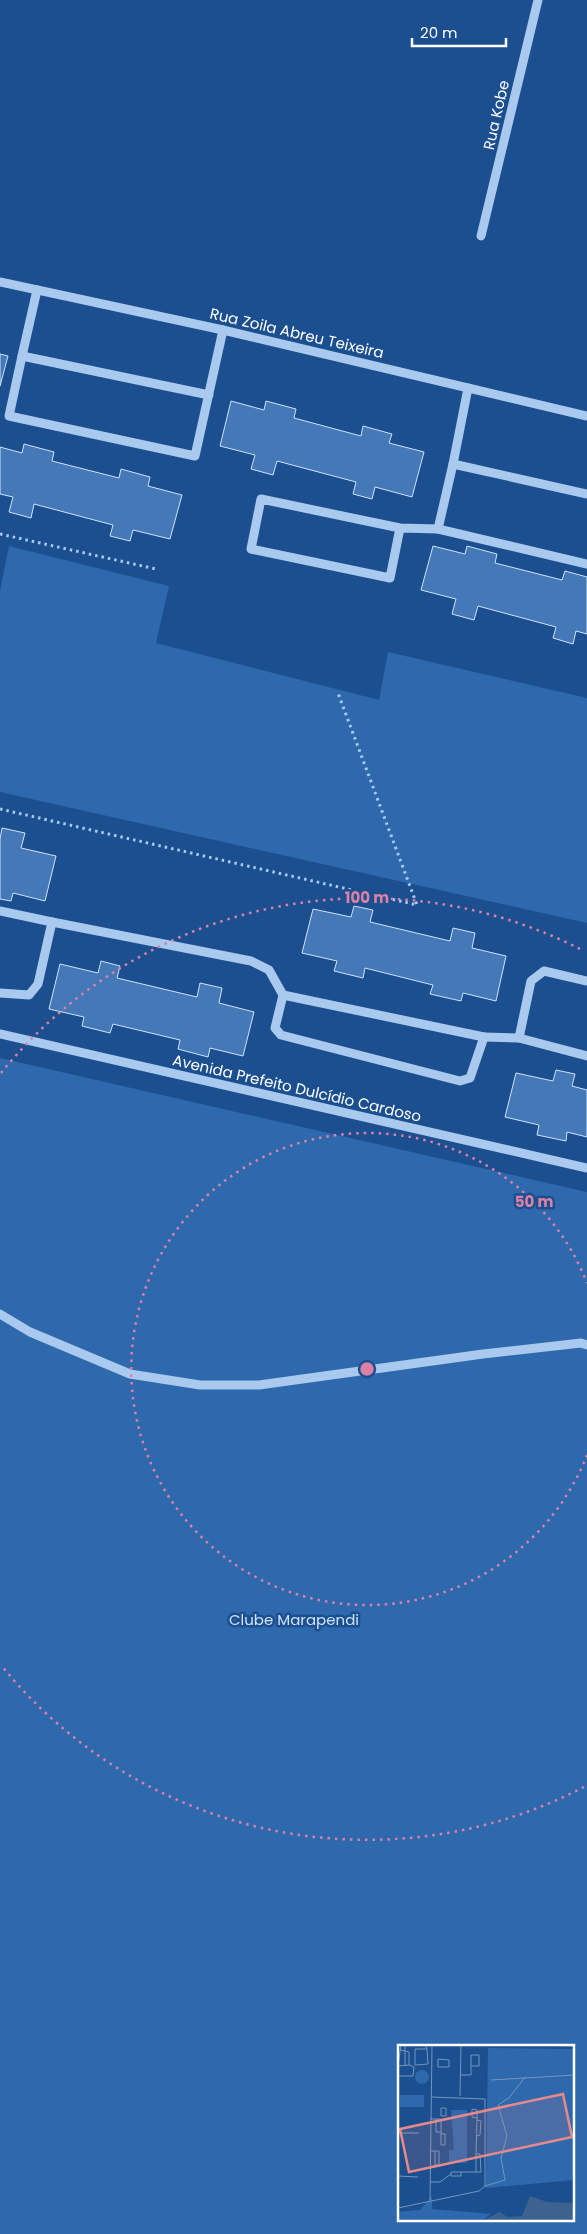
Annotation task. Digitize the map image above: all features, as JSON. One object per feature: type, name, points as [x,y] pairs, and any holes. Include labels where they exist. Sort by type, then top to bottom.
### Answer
[{"type":"street","name":"Rua Kobe","points":[[482,236],[538,0]]},
{"type":"street","name":"Rua Zoila Abreu Teixeira","points":[[0,282],[223,330],[587,416]]},
{"type":"street","points":[[37,290],[9,416],[194,456],[223,330]]},
{"type":"street","points":[[22,356],[209,395]]},
{"type":"street","points":[[438,529],[468,388]]},
{"type":"street","points":[[453,464],[587,494]]},
{"type":"street","points":[[400,528],[390,578],[250,549],[261,499],[400,528],[438,529],[587,564]]},
{"type":"street","points":[[0,911],[251,962],[269,970],[283,995],[275,1028],[281,1035],[460,1081],[470,1078],[484,1037]]},
{"type":"street","points":[[0,993],[29,995],[38,984],[52,922]]},
{"type":"street","points":[[519,1038],[531,980],[544,971],[587,981]]},
{"type":"street","points":[[283,995],[484,1037],[519,1038],[587,1056]]},
{"type":"street","name":"Avenida Prefeito Dulcídio Cardoso","points":[[0,1034],[587,1168]]},
{"type":"street","points":[[0,1314],[30,1332],[130,1374],[200,1385],[259,1384],[483,1354],[581,1343],[587,1345]]},
{"type":"path","points":[[0,535],[156,569]]},
{"type":"path","points":[[0,809],[417,905],[338,694]]},
{"type":"green space","points":[[9,546],[169,586],[156,643],[379,700],[388,652],[587,698],[587,923],[0,792],[0,591]]},
{"type":"green space","name":"Clube Marapendi","points":[[0,1058],[587,1192],[587,2234],[0,2234]]},
{"type":"building","points":[[0,354],[8,356],[0,386]]},
{"type":"building","points":[[231,401],[264,410],[266,401],[296,409],[294,418],[361,436],[363,426],[392,434],[389,443],[424,452],[412,497],[375,487],[372,499],[353,494],[356,482],[277,461],[273,475],[251,469],[255,455],[220,446]]},
{"type":"building","points":[[24,444],[54,452],[52,461],[119,478],[121,469],[150,477],[148,486],[182,495],[170,539],[133,530],[130,541],[110,536],[113,525],[34,504],[31,518],[9,512],[13,497],[0,494],[0,447],[22,453]]},
{"type":"building","points":[[433,546],[465,554],[467,546],[497,554],[495,563],[562,580],[565,571],[587,577],[587,634],[576,631],[573,644],[553,638],[556,627],[478,606],[474,620],[452,614],[456,599],[421,590]]},
{"type":"building","points":[[2,828],[25,833],[21,848],[56,856],[45,901],[13,893],[11,901],[0,899],[0,839]]},
{"type":"building","points":[[354,906],[373,910],[370,922],[450,941],[453,928],[475,933],[472,948],[506,956],[496,1001],[463,993],[461,1001],[430,994],[433,985],[365,968],[363,978],[334,971],[337,961],[302,953],[313,909],[351,917]]},
{"type":"building","points":[[101,961],[120,966],[117,978],[197,997],[200,983],[222,988],[219,1003],[254,1012],[243,1056],[210,1048],[208,1057],[178,1049],[180,1040],[113,1024],[110,1033],[82,1026],[84,1017],[49,1009],[60,964],[98,973]]},
{"type":"building","points":[[556,1070],[575,1074],[572,1086],[587,1090],[587,1137],[567,1132],[566,1141],[537,1135],[539,1125],[505,1117],[516,1073],[553,1081]]}]
